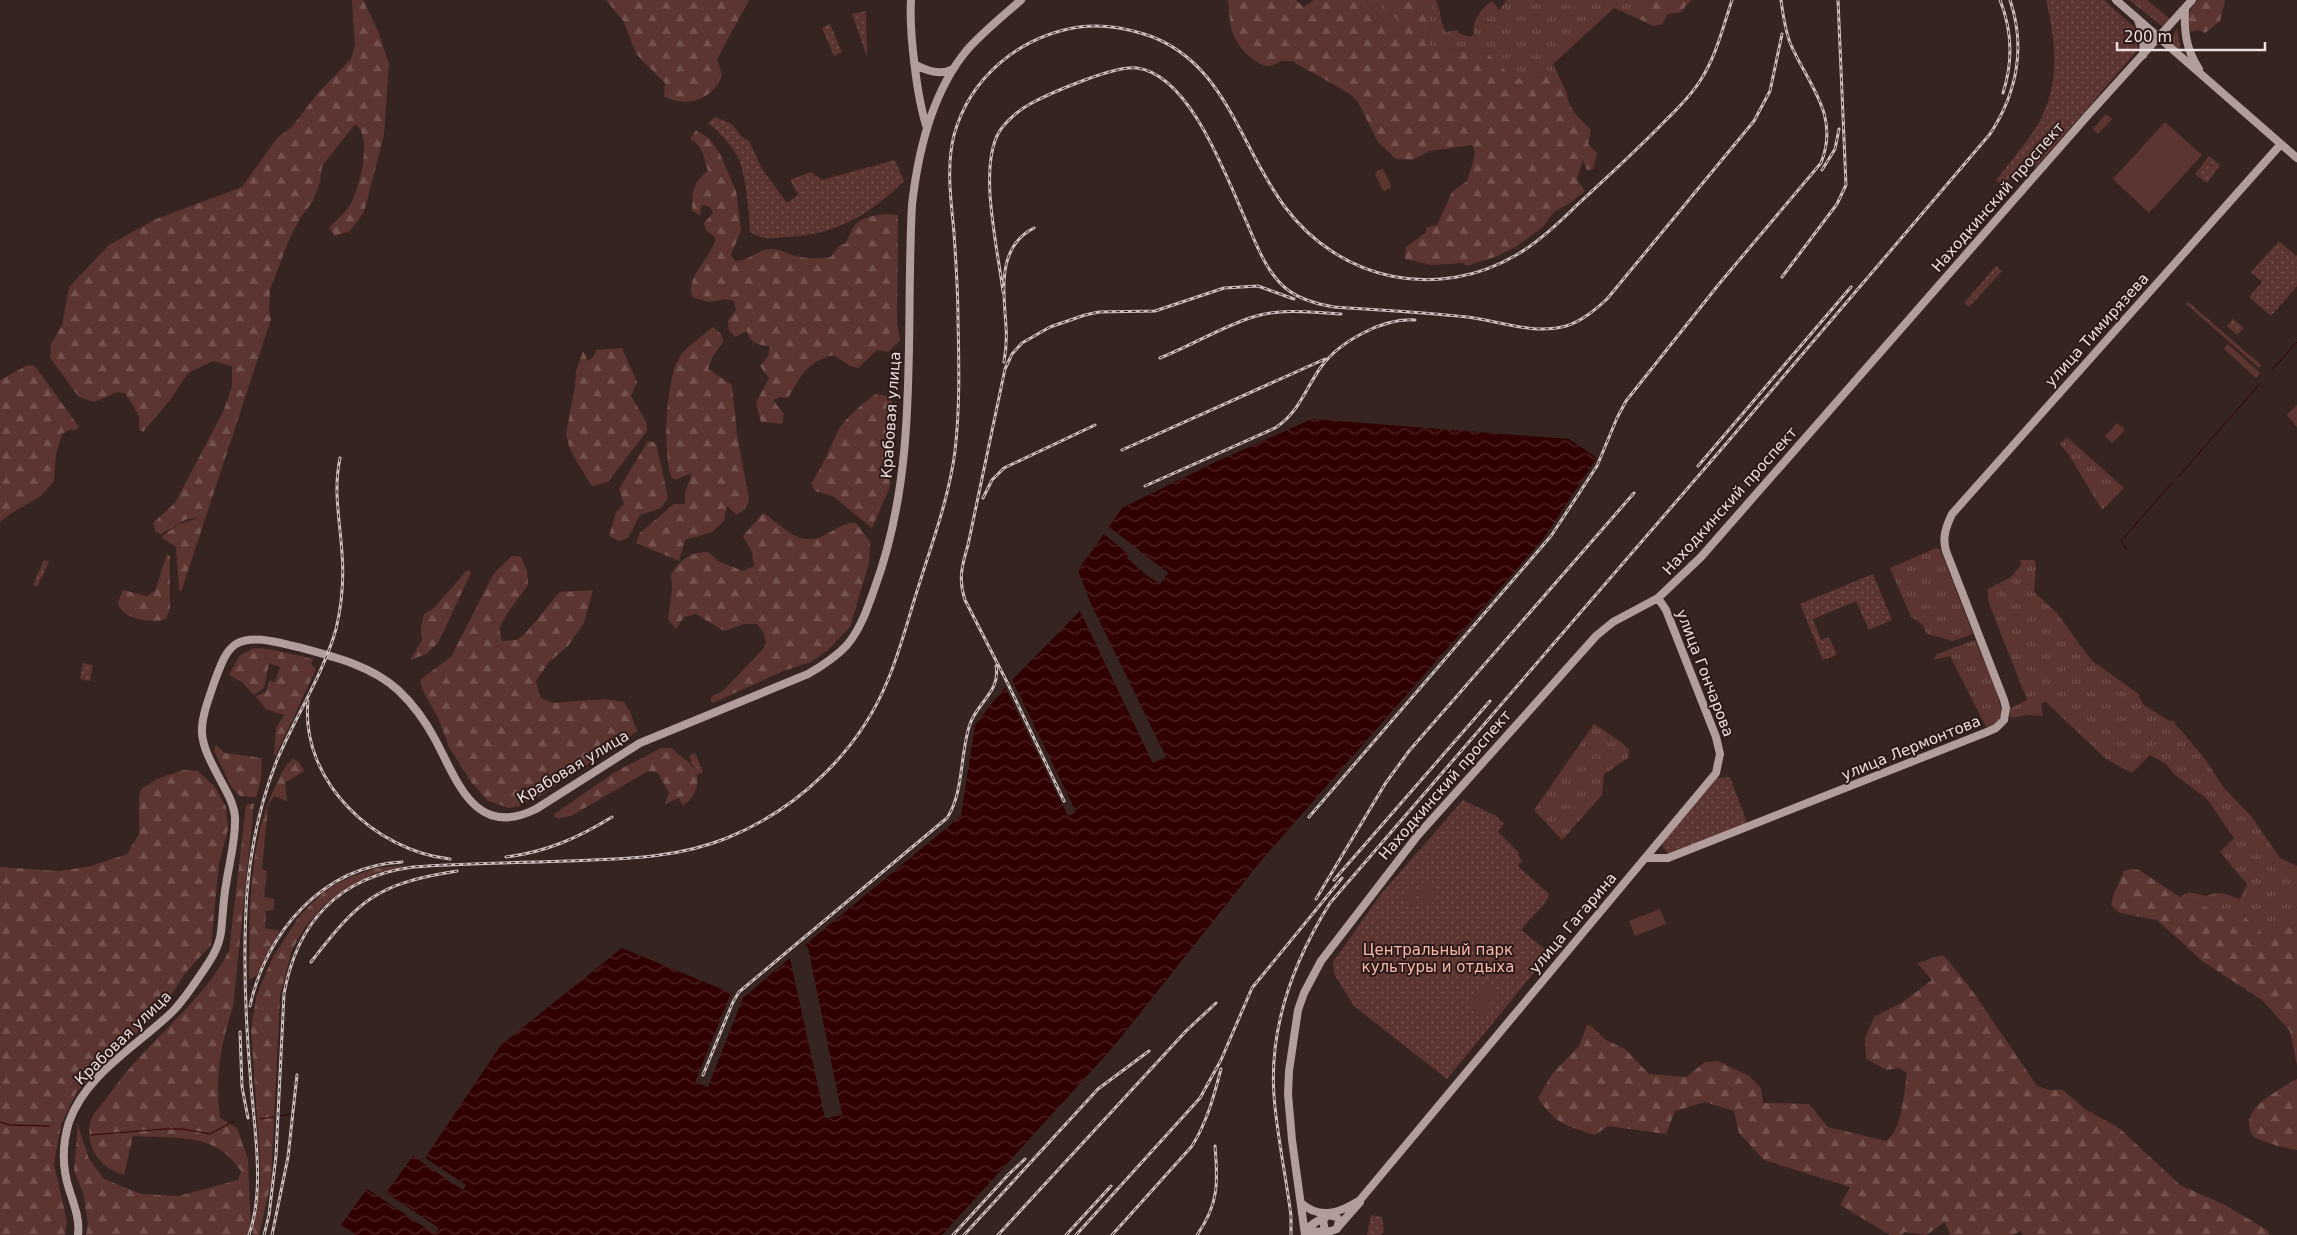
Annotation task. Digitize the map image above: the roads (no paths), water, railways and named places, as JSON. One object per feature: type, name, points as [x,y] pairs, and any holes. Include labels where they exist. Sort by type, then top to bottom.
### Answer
[{"type":"main road","points":[[911,0],[916,65],[923,115],[928,128]]},
{"type":"main road","name":"Крабовая улица","points":[[78,1235],[76,1212],[63,1162],[65,1138],[74,1112],[92,1083],[174,1009],[210,961],[220,940],[224,893],[235,830],[235,813],[229,795],[203,746],[201,730],[207,703],[219,670],[227,654],[236,644],[253,640],[293,646],[341,660],[380,676],[396,688],[416,710],[436,742],[462,792],[470,801],[488,814],[505,818],[526,814],[536,809],[621,754],[651,737],[808,674],[823,666],[846,645],[863,618],[879,576],[890,539],[900,486],[908,405],[912,204],[916,176],[928,128],[940,93],[953,69],[980,37],[1021,0]]},
{"type":"main road","points":[[2116,0],[2297,158]]},
{"type":"main road","name":"Находкинский проспект","points":[[1305,1233],[1292,1140],[1288,1094],[1289,1071],[1298,1010],[1304,992],[1321,961],[1418,835],[1596,636],[1613,622],[1658,598],[1682,577],[2192,0]]},
{"type":"main road","points":[[2185,8],[2185,30],[2189,51],[2204,77]]},
{"type":"main road","points":[[2137,19],[2144,38],[2142,56]]},
{"type":"main road","points":[[916,65],[925,70],[941,73],[953,69]]},
{"type":"main road","name":"улица Тимирязева","points":[[1944,540],[1947,525],[1952,514],[2281,144]]},
{"type":"main road","name":"улица Лермонтова","points":[[1646,858],[1668,858],[1914,763],[1987,732],[2001,724],[2006,715],[2004,700],[1946,551],[1944,540]]},
{"type":"main road","name":"улица Гончарова","points":[[1658,598],[1666,610],[1716,737],[1720,759]]},
{"type":"main road","name":"улица Гагарина","points":[[1337,1229],[1355,1210],[1366,1194],[1710,780],[1716,772],[1720,759]]},
{"type":"main road","name":"улица Гагарина","points":[[1305,1233],[1311,1224],[1354,1204],[1366,1194]]},
{"type":"main road","points":[[1301,1203],[1312,1212],[1328,1215],[1339,1221],[1337,1229],[1328,1232],[1305,1233]]},
{"type":"main road","points":[[1328,1215],[1322,1221],[1322,1226],[1328,1232]]},
{"type":"water","points":[[1312,419],[1569,439],[1597,458],[1543,539],[1259,863],[1114,1046],[942,1235],[355,1235],[341,1225],[367,1189],[435,1234],[439,1228],[386,1193],[413,1156],[463,1190],[466,1185],[425,1158],[501,1045],[622,948],[731,993],[696,1082],[707,1087],[743,998],[790,958],[825,1118],[842,1115],[808,948],[805,945],[961,816],[975,725],[1005,687],[1068,816],[1076,812],[1012,680],[1080,611],[1153,763],[1166,757],[1091,604],[1078,570],[1104,534],[1129,555],[1127,558],[1160,584],[1168,573],[1109,527],[1122,508],[1209,465]]},
{"type":"waterway","points":[[2272,370],[2297,342]]},
{"type":"waterway","points":[[2178,477],[2259,385]]},
{"type":"waterway","points":[[2127,550],[2121,541],[2172,483]]},
{"type":"waterway","points":[[280,1116],[290,1114]]},
{"type":"waterway","points":[[260,1119],[274,1117]]},
{"type":"waterway","points":[[91,1135],[164,1129],[182,1129],[210,1134],[234,1121]]},
{"type":"waterway","points":[[0,1122],[10,1125],[49,1126]]},
{"type":"railway","points":[[264,1235],[269,1215],[276,1156],[284,994],[290,968],[299,945],[311,925],[326,907],[343,893],[363,881],[387,872],[413,867],[648,857],[707,845],[753,826],[778,811],[823,775],[860,732],[875,708],[896,659],[949,486],[955,451],[959,386],[957,287],[950,159],[954,135],[962,114],[972,95],[1000,63],[1018,50],[1037,40],[1057,32],[1087,26],[1103,26],[1128,30],[1144,34],[1171,46],[1194,63],[1212,84],[1228,107],[1269,183],[1285,207],[1308,232],[1333,252],[1362,267],[1392,276],[1424,280],[1456,277],[1487,269],[1518,254],[1556,225],[1632,154],[1688,98],[1706,72],[1719,42],[1732,0]]},
{"type":"railway","points":[[1309,817],[1551,536],[1597,466],[1626,401],[1719,284],[1821,163],[1826,146],[1827,130],[1825,115],[1820,101],[1789,40],[1784,23],[1781,0]]},
{"type":"railway","points":[[1782,277],[1837,204],[1846,185],[1838,0]]},
{"type":"railway","points":[[2000,0],[2007,23],[2010,46],[2010,58],[2003,93]]},
{"type":"railway","points":[[1291,1235],[1291,1216],[1274,1096],[1273,1070],[1275,1045],[1286,995],[1305,948],[1317,925],[1330,903],[1990,134],[2007,102],[2016,69],[2017,35],[2010,0]]},
{"type":"railway","points":[[1003,292],[991,210],[990,188],[990,167],[993,148],[999,132],[1022,109],[1052,93],[1099,75],[1127,68],[1137,68],[1156,75],[1174,89],[1190,109],[1218,156],[1263,259],[1274,276],[1288,290],[1310,301],[1334,307],[1467,317],[1541,329],[1566,326],[1583,318],[1607,299],[1754,121],[1770,91],[1782,34]]},
{"type":"railway","points":[[1822,170],[1835,149],[1839,129]]},
{"type":"railway","points":[[1004,362],[1006,349],[1004,285],[1008,258],[1013,247],[1022,236],[1034,228]]},
{"type":"railway","points":[[1064,801],[965,600],[961,579],[1005,369],[1012,354],[1022,343],[1050,327],[1085,315],[1099,312],[1155,311],[1224,288],[1258,286],[1294,299]]},
{"type":"railway","points":[[1698,466],[1851,287]]},
{"type":"railway","points":[[1160,358],[1229,326],[1264,314],[1297,311],[1341,314]]},
{"type":"railway","points":[[1145,486],[1275,428],[1296,408],[1315,375],[1339,348],[1376,327],[1403,320],[1415,320]]},
{"type":"railway","points":[[1122,450],[1325,359]]},
{"type":"railway","points":[[983,498],[992,480],[1004,468],[1095,425]]},
{"type":"railway","points":[[249,1235],[254,1216],[258,1176],[248,1050],[245,982],[247,892],[257,825],[271,776],[284,744],[324,662],[338,620],[343,572],[337,494],[340,458]]},
{"type":"railway","points":[[1316,899],[1385,784],[1409,751],[1634,493]]},
{"type":"railway","points":[[703,1075],[733,1002],[739,992],[947,818],[959,785],[970,724],[992,690],[997,675],[996,666]]},
{"type":"railway","points":[[308,701],[309,730],[316,758],[330,784],[348,807],[370,827],[395,842],[422,853],[450,859]]},
{"type":"railway","points":[[1334,880],[1490,701]]},
{"type":"railway","points":[[506,857],[548,848],[587,831],[612,817]]},
{"type":"railway","points":[[250,1006],[258,979],[269,953],[284,929],[302,908],[323,890],[347,876],[373,866],[402,862]]},
{"type":"railway","points":[[311,962],[343,923],[372,898],[388,889],[407,882],[457,871]]},
{"type":"railway","points":[[1076,1235],[1200,1098],[1221,1060],[1252,988],[1342,878]]},
{"type":"railway","points":[[998,1235],[1186,1031],[1216,1003]]},
{"type":"railway","points":[[240,1032],[242,1087],[248,1118]]},
{"type":"railway","points":[[964,1235],[1098,1089],[1149,1051]]},
{"type":"railway","points":[[1112,1235],[1192,1146],[1206,1118],[1221,1069]]},
{"type":"railway","points":[[272,1235],[288,1157],[297,1075]]},
{"type":"railway","points":[[1197,1235],[1210,1213],[1213,1203],[1217,1171],[1215,1146]]},
{"type":"railway","points":[[953,1235],[1025,1159]]},
{"type":"railway","points":[[1066,1235],[1111,1186]]},
{"type":"park label","name":"Центральный парк культуры и отдыха","points":[[1438,958]]}]
